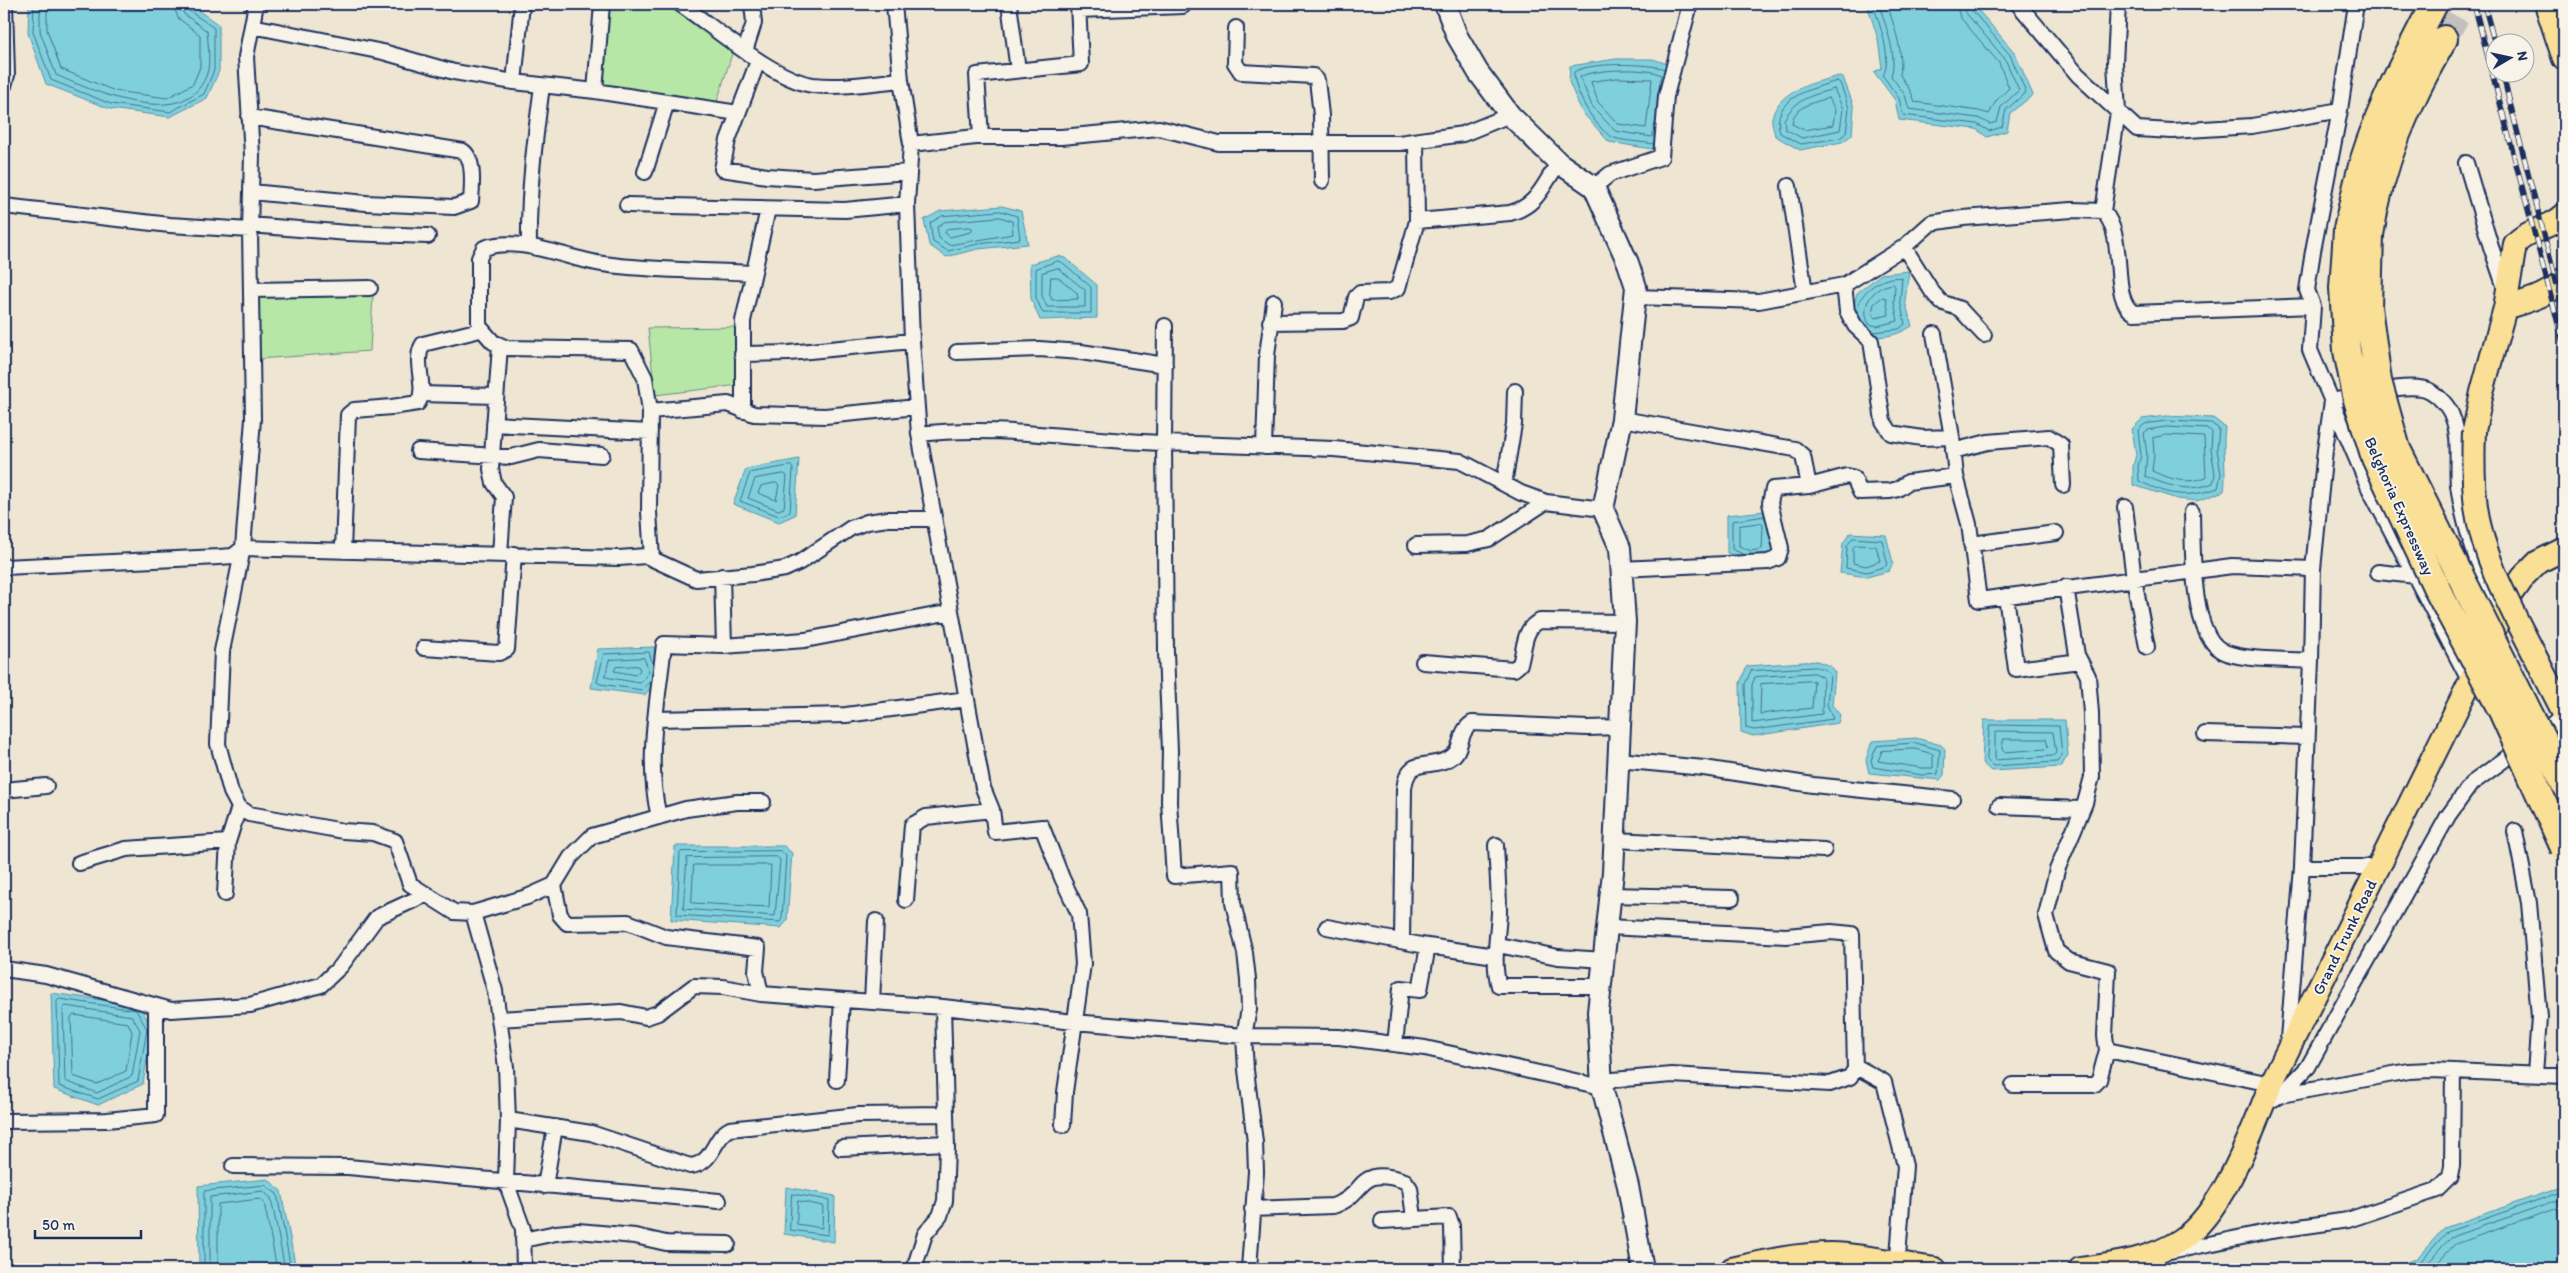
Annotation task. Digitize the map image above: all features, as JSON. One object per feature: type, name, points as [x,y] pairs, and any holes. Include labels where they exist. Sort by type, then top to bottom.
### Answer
[{"type":"highway","name":"Belghoria Expressway","points":[[2434,4],[2396,77],[2364,158],[2359,233],[2378,381],[2397,449],[2564,783]]},
{"type":"highway","name":"Belghoria Expressway","points":[[2444,39],[2425,72],[2394,140],[2376,195],[2359,233],[2343,288],[2347,351],[2357,400],[2376,458],[2439,593],[2502,711],[2564,848]]},
{"type":"main road","points":[[2546,4],[2561,23]]},
{"type":"main road","points":[[2558,4],[2564,59]]},
{"type":"main road","points":[[2564,215],[2556,223],[2521,237],[2515,244],[2506,300],[2474,431],[2473,478],[2482,534],[2495,572],[2564,714]]},
{"type":"main road","points":[[2506,300],[2535,299],[2558,286],[2564,279]]},
{"type":"main road","name":"Grand Trunk Road","points":[[2080,1269],[2137,1260],[2182,1240],[2198,1226],[2225,1185],[2272,1095],[2287,1053],[2470,682],[2500,616],[2523,577],[2538,562],[2564,549]]},
{"type":"main road","points":[[1732,1269],[1805,1255],[1834,1254],[1897,1265],[1935,1269]]},
{"type":"street","points":[[4,86],[7,75],[5,4]]},
{"type":"street","points":[[256,4],[246,57],[251,192],[253,419],[243,548],[222,652],[218,744],[231,792],[239,807],[249,814],[343,831],[373,833],[395,841],[410,884],[454,912],[473,913],[527,897],[554,885],[571,857],[592,836],[686,809],[737,802],[763,802]]},
{"type":"street","points":[[514,82],[522,4]]},
{"type":"street","points":[[595,91],[602,4]]},
{"type":"street","points":[[680,4],[758,61],[812,85],[844,86],[901,80]]},
{"type":"street","points":[[745,51],[754,23],[752,4]]},
{"type":"street","points":[[894,4],[901,80],[911,144],[906,204],[912,341],[920,434],[984,788],[992,810],[995,832],[1042,827],[1062,878],[1079,914],[1083,964],[1074,1022],[1063,1125]]},
{"type":"street","points":[[1009,4],[1018,70]]},
{"type":"street","points":[[1445,4],[1457,36],[1478,72],[1510,115],[1559,163],[1594,187],[1628,263],[1636,287],[1622,419],[1604,509],[1620,548],[1626,622],[1611,894],[1598,1012],[1602,1084],[1628,1186],[1644,1269]]},
{"type":"street","points":[[1594,187],[1610,174],[1661,156],[1666,96],[1690,4]]},
{"type":"street","points":[[2018,4],[2078,75],[2137,129],[2172,131],[2252,126],[2340,110]]},
{"type":"street","points":[[2103,211],[2118,112],[2115,63],[2118,4]]},
{"type":"street","points":[[2356,4],[2340,110],[2312,250],[2307,290],[2313,306],[2310,350],[2369,488],[2470,682]]},
{"type":"street","points":[[981,137],[977,75],[1081,64],[1078,7],[1183,6]]},
{"type":"street","points":[[252,26],[383,52],[454,72],[738,113]]},
{"type":"street","points":[[1236,28],[1235,63],[1241,72],[1313,76],[1317,80],[1321,115],[1322,182]]},
{"type":"street","points":[[758,61],[728,140],[722,169],[767,176],[813,178],[909,172]]},
{"type":"street","points":[[529,246],[528,208],[542,86]]},
{"type":"street","points":[[646,172],[667,102]]},
{"type":"street","points":[[911,144],[981,137],[1061,136],[1159,128],[1219,143],[1399,143],[1463,134],[1510,115]]},
{"type":"street","points":[[249,117],[463,151],[468,156],[470,165],[472,194],[471,201],[454,207],[366,203],[251,192]]},
{"type":"street","points":[[1270,322],[1343,321],[1351,318],[1356,296],[1360,293],[1395,291],[1403,276],[1417,221],[1416,141]]},
{"type":"street","points":[[1417,221],[1510,212],[1523,209],[1530,205],[1559,163]]},
{"type":"street","points":[[2466,163],[2506,300]]},
{"type":"street","points":[[1789,186],[1804,292]]},
{"type":"street","points":[[627,205],[662,204],[768,209],[845,210],[906,204]]},
{"type":"street","points":[[4,206],[170,226],[428,236]]},
{"type":"street","points":[[743,411],[743,321],[752,273],[768,209]]},
{"type":"street","points":[[1636,297],[1759,301],[1844,285],[1904,247],[1931,224],[1963,218],[2072,210],[2103,211],[2109,217],[2116,233],[2121,295],[2127,309],[2134,313],[2313,306]]},
{"type":"street","points":[[343,551],[347,421],[350,412],[418,403],[421,394],[419,355],[423,344],[476,331],[479,326],[481,252],[484,248],[492,245],[529,246],[564,257],[604,264],[752,273]]},
{"type":"street","points":[[1904,247],[1933,293],[1941,302],[1960,309],[1984,335]]},
{"type":"street","points":[[1844,285],[1847,312],[1855,326],[1871,341],[1883,421],[1891,432],[1952,444],[2049,437],[2061,445],[2063,485]]},
{"type":"street","points":[[251,290],[370,288]]},
{"type":"street","points":[[1264,446],[1270,322],[1274,302]]},
{"type":"street","points":[[479,326],[500,346],[526,350],[630,350],[645,378],[650,411],[649,512],[652,559]]},
{"type":"street","points":[[1164,326],[1166,652],[1170,751],[1169,802],[1174,876],[1232,871],[1233,902],[1245,953],[1248,979],[1250,1009],[1244,1036],[1246,1070],[1256,1142],[1248,1269]]},
{"type":"street","points":[[1934,334],[1956,476],[1970,524],[1979,600],[2232,566],[2313,569]]},
{"type":"street","points":[[742,354],[789,353],[912,341]]},
{"type":"street","points":[[424,648],[499,653],[507,649],[510,630],[504,497],[494,483],[491,469],[500,346]]},
{"type":"street","points":[[957,352],[1048,349],[1165,365]]},
{"type":"street","points":[[2332,401],[2414,386],[2429,390],[2442,400],[2452,416],[2457,438],[2458,484],[2464,519],[2482,577],[2500,616]]},
{"type":"street","points":[[1504,484],[1514,424],[1515,391]]},
{"type":"street","points":[[421,394],[496,396]]},
{"type":"street","points":[[2287,1053],[2302,867],[2313,569],[2324,450],[2332,401]]},
{"type":"street","points":[[650,411],[728,404],[743,411],[770,416],[824,416],[917,407]]},
{"type":"street","points":[[1622,419],[1795,449],[1803,456],[1809,486]]},
{"type":"street","points":[[494,424],[650,432]]},
{"type":"street","points":[[920,434],[956,430],[1030,432],[1116,442],[1264,446],[1384,453],[1460,461],[1504,484],[1546,502],[1604,509]]},
{"type":"street","points":[[418,451],[511,456],[539,450],[602,455]]},
{"type":"street","points":[[1621,569],[1768,562],[1778,558],[1781,548],[1770,503],[1773,489],[1809,486],[1847,476],[1854,478],[1860,492],[1890,490],[1898,489],[1908,482],[1956,476]]},
{"type":"street","points":[[1416,545],[1478,542],[1489,539],[1546,502]]},
{"type":"street","points":[[2125,507],[2134,579],[2147,647]]},
{"type":"street","points":[[2192,512],[2194,570],[2203,627],[2211,642],[2221,651],[2242,656],[2311,661]]},
{"type":"street","points":[[4,567],[233,556],[243,548],[619,558],[646,556],[696,579],[785,569],[800,562],[851,528],[867,522],[888,519],[934,519]]},
{"type":"street","points":[[1971,544],[2056,533]]},
{"type":"street","points":[[2378,572],[2416,576]]},
{"type":"street","points":[[722,576],[724,646]]},
{"type":"street","points":[[2012,1085],[2094,1085],[2098,1080],[2107,1050],[2105,1036],[2108,971],[2069,962],[2056,951],[2046,915],[2057,870],[2082,809],[2092,778],[2092,713],[2088,676],[2077,656],[2066,587]]},
{"type":"street","points":[[2006,596],[2016,669],[2080,661]]},
{"type":"street","points":[[659,817],[653,792],[651,755],[664,644],[724,646],[805,640],[951,612]]},
{"type":"street","points":[[1423,662],[1514,669],[1520,664],[1527,634],[1534,623],[1540,621],[1626,622]]},
{"type":"street","points":[[656,719],[846,715],[967,698]]},
{"type":"street","points":[[2272,1095],[2308,1067],[2448,816],[2471,784],[2564,714]]},
{"type":"street","points":[[1402,941],[1404,790],[1405,777],[1411,769],[1418,765],[1448,760],[1455,755],[1462,732],[1472,723],[1587,728],[1621,726]]},
{"type":"street","points":[[2205,734],[2307,737]]},
{"type":"street","points":[[1618,760],[1704,768],[1813,785],[1952,798]]},
{"type":"street","points":[[4,790],[46,786]]},
{"type":"street","points":[[1999,806],[2082,809]]},
{"type":"street","points":[[224,894],[228,842],[239,807]]},
{"type":"street","points":[[906,900],[912,826],[926,817],[992,810]]},
{"type":"street","points":[[2515,831],[2529,904],[2539,1017],[2535,1074]]},
{"type":"street","points":[[1614,840],[1824,850]]},
{"type":"street","points":[[79,863],[126,849],[228,842]]},
{"type":"street","points":[[1496,845],[1496,951],[1499,986],[1503,988],[1602,986]]},
{"type":"street","points":[[2302,867],[2379,867]]},
{"type":"street","points":[[554,885],[560,915],[567,923],[628,922],[666,937],[758,948],[756,970],[762,994]]},
{"type":"street","points":[[4,969],[46,975],[171,1010],[250,1005],[321,985],[341,966],[377,917],[428,894]]},
{"type":"street","points":[[1611,894],[1732,898]]},
{"type":"street","points":[[473,913],[495,991],[506,1067],[508,1120],[506,1182],[523,1229],[524,1269]]},
{"type":"street","points":[[872,1002],[876,921]]},
{"type":"street","points":[[1327,926],[1428,946],[1605,960]]},
{"type":"street","points":[[499,1019],[621,1012],[646,1017],[658,1013],[694,986],[710,986],[762,994],[943,1007],[1074,1022],[1244,1036],[1339,1037],[1472,1057],[1602,1084],[1672,1075],[1830,1084],[1854,1074],[1852,934],[1831,932],[1786,936],[1608,927]]},
{"type":"street","points":[[1395,1044],[1401,988],[1420,990],[1428,946]]},
{"type":"street","points":[[837,1080],[842,1000]]},
{"type":"street","points":[[4,1121],[107,1120],[156,1115],[156,1007]]},
{"type":"street","points":[[914,1269],[925,1234],[944,1209],[947,1143],[943,1007]]},
{"type":"street","points":[[2107,1050],[2272,1095],[2409,1071],[2564,1076]]},
{"type":"street","points":[[1855,1066],[1884,1082],[1902,1151],[1905,1186],[1897,1265]]},
{"type":"street","points":[[2137,1260],[2271,1231],[2348,1220],[2437,1190],[2450,1177],[2452,1166],[2453,1072]]},
{"type":"street","points":[[508,1120],[591,1133],[690,1166],[700,1165],[709,1157],[723,1132],[730,1129],[858,1115],[946,1114]]},
{"type":"street","points":[[545,1186],[555,1127]]},
{"type":"street","points":[[841,1148],[947,1143]]},
{"type":"street","points":[[233,1166],[348,1167],[719,1201]]},
{"type":"street","points":[[1252,1209],[1333,1206],[1339,1204],[1368,1179],[1378,1175],[1405,1181],[1410,1188],[1414,1217]]},
{"type":"street","points":[[1382,1221],[1414,1217],[1449,1217],[1452,1226],[1453,1269]]},
{"type":"street","points":[[523,1240],[556,1232],[578,1231],[636,1236],[666,1243],[728,1244]]},
{"type":"green space","points":[[608,4],[669,4],[733,51],[713,114],[599,92]]},
{"type":"green space","points":[[373,294],[370,351],[257,359],[258,297]]},
{"type":"green space","points":[[745,327],[739,385],[655,395],[648,328]]},
{"type":"water","points":[[29,4],[189,4],[219,25],[219,71],[207,98],[170,117],[110,109],[46,84],[28,33]]},
{"type":"water","points":[[1867,4],[1973,4],[2015,53],[2033,95],[2010,113],[2007,131],[1987,137],[1976,129],[1899,120],[1895,100],[1874,72],[1882,68],[1878,39]]},
{"type":"water","points":[[1616,59],[1653,59],[1673,66],[1664,151],[1609,142],[1582,112],[1569,82],[1570,66]]},
{"type":"water","points":[[1839,76],[1843,77],[1854,107],[1852,135],[1842,142],[1800,150],[1775,136],[1772,117],[1776,107],[1783,99],[1809,84]]},
{"type":"water","points":[[1002,206],[1021,211],[1028,244],[978,249],[946,257],[929,245],[924,220],[940,211]]},
{"type":"water","points":[[1058,256],[1065,258],[1097,285],[1097,318],[1040,320],[1031,299],[1030,264]]},
{"type":"water","points":[[1909,271],[1905,301],[1912,326],[1899,333],[1887,336],[1860,334],[1852,312],[1857,293],[1881,274]]},
{"type":"water","points":[[2166,416],[2213,418],[2225,427],[2224,491],[2197,501],[2177,499],[2133,485],[2133,466],[2136,455],[2132,429],[2142,419]]},
{"type":"water","points":[[799,459],[795,515],[779,522],[733,504],[746,469]]},
{"type":"water","points":[[1774,510],[1774,559],[1750,562],[1727,553],[1727,515]]},
{"type":"water","points":[[1850,533],[1886,535],[1893,563],[1889,571],[1867,577],[1840,573],[1843,543]]},
{"type":"water","points":[[654,647],[661,674],[645,695],[591,688],[598,649]]},
{"type":"water","points":[[1817,661],[1830,666],[1835,673],[1832,705],[1840,715],[1838,723],[1753,736],[1741,732],[1740,683],[1747,666]]},
{"type":"water","points":[[1984,720],[2065,720],[2068,755],[2061,767],[1991,771],[1982,763]]},
{"type":"water","points":[[1916,738],[1941,745],[1945,749],[1944,775],[1940,780],[1869,773],[1866,760],[1872,741]]},
{"type":"water","points":[[675,846],[784,846],[792,853],[787,921],[781,928],[671,920]]},
{"type":"water","points":[[51,993],[139,1005],[152,1028],[143,1084],[98,1105],[54,1089]]},
{"type":"water","points":[[268,1179],[281,1191],[296,1269],[199,1269],[198,1186]]},
{"type":"water","points":[[2564,1186],[2564,1269],[2390,1269],[2417,1258],[2444,1228]]},
{"type":"water","points":[[786,1187],[835,1196],[834,1242],[784,1234]]},
{"type":"tunnel","points":[[2444,39],[2463,4]]},
{"type":"railway","points":[[2474,4],[2564,346]]},
{"type":"railway","points":[[2484,4],[2492,32]]},
{"type":"railway","points":[[2505,82],[2564,312]]}]
